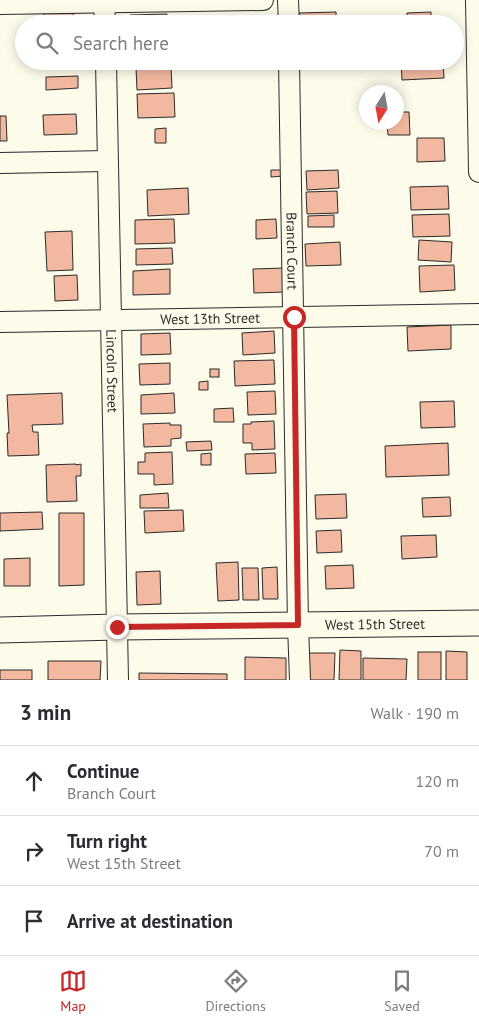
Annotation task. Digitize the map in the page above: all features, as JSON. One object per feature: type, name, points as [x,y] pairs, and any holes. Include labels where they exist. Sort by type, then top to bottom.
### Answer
[{"type":"main road","name":"West 15th Street","points":[[0,630],[479,623]]},
{"type":"street","points":[[0,4],[263,0]]},
{"type":"street","points":[[288,0],[289,15]]},
{"type":"street","points":[[476,0],[479,172]]},
{"type":"street","points":[[104,1],[105,15]]},
{"type":"street","name":"Lincoln Street","points":[[106,70],[118,680]]},
{"type":"street","name":"Branch Court","points":[[289,70],[300,680]]},
{"type":"street","points":[[0,163],[107,161]]},
{"type":"street","name":"West 13th Street","points":[[0,322],[479,314]]},
{"type":"building","points":[[44,12],[73,12],[73,15],[44,15]]},
{"type":"building","points":[[336,12],[336,15],[299,15],[299,13]]},
{"type":"building","points":[[431,12],[431,15],[407,15],[407,13]]},
{"type":"building","points":[[167,14],[167,15],[130,15]]},
{"type":"building","points":[[136,70],[171,70],[172,88],[137,90]]},
{"type":"building","points":[[401,70],[444,70],[444,78],[402,80]]},
{"type":"building","points":[[78,76],[78,88],[46,90],[46,77]]},
{"type":"building","points":[[174,93],[175,117],[138,118],[137,94]]},
{"type":"building","points":[[404,112],[409,112],[410,135],[388,135],[388,130],[404,130]]},
{"type":"building","points":[[76,114],[77,134],[44,135],[43,115]]},
{"type":"building","points":[[0,116],[6,116],[7,141],[0,141]]},
{"type":"building","points":[[166,128],[166,143],[155,143],[155,129]]},
{"type":"building","points":[[417,138],[444,138],[445,161],[417,162]]},
{"type":"building","points":[[271,170],[282,170],[283,176],[271,177]]},
{"type":"building","points":[[338,170],[339,188],[307,190],[306,171]]},
{"type":"building","points":[[448,186],[449,209],[411,210],[410,187]]},
{"type":"building","points":[[188,188],[189,214],[148,216],[147,190]]},
{"type":"building","points":[[337,191],[338,213],[307,214],[306,192]]},
{"type":"building","points":[[449,214],[450,236],[413,237],[412,215]]},
{"type":"building","points":[[334,215],[334,227],[308,227],[308,216]]},
{"type":"building","points":[[174,219],[175,243],[135,244],[135,220]]},
{"type":"building","points":[[276,219],[277,238],[256,239],[256,220]]},
{"type":"building","points":[[72,231],[73,270],[47,271],[45,232]]},
{"type":"building","points":[[419,240],[452,242],[451,262],[418,260]]},
{"type":"building","points":[[340,242],[341,265],[306,266],[305,244]]},
{"type":"building","points":[[172,248],[173,264],[136,265],[136,249]]},
{"type":"building","points":[[454,265],[455,290],[420,292],[419,266]]},
{"type":"building","points":[[284,268],[285,292],[254,293],[253,269]]},
{"type":"building","points":[[170,269],[170,294],[133,295],[133,271]]},
{"type":"building","points":[[77,275],[78,300],[55,301],[54,276]]},
{"type":"building","points":[[451,325],[451,349],[408,351],[407,327]]},
{"type":"building","points":[[274,331],[275,353],[243,355],[242,333]]},
{"type":"building","points":[[170,333],[171,354],[141,355],[141,334]]},
{"type":"building","points":[[274,360],[275,384],[235,386],[234,361]]},
{"type":"building","points":[[170,363],[170,384],[140,385],[139,364]]},
{"type":"building","points":[[210,369],[219,369],[219,377],[210,377]]},
{"type":"building","points":[[208,381],[208,390],[199,390],[199,382]]},
{"type":"building","points":[[275,391],[276,414],[248,415],[247,392]]},
{"type":"building","points":[[62,393],[63,424],[32,425],[33,432],[38,432],[39,455],[8,456],[7,395]]},
{"type":"building","points":[[174,393],[175,413],[141,414],[141,395]]},
{"type":"building","points":[[454,401],[455,427],[421,428],[420,402]]},
{"type":"building","points":[[233,408],[234,422],[214,422],[214,409]]},
{"type":"building","points":[[274,421],[275,449],[252,450],[252,443],[243,443],[243,424]]},
{"type":"building","points":[[170,423],[170,425],[181,425],[181,438],[171,439],[171,446],[144,447],[143,424]]},
{"type":"building","points":[[211,441],[212,450],[187,451],[186,442]]},
{"type":"building","points":[[448,443],[449,475],[386,477],[385,446]]},
{"type":"building","points":[[172,452],[173,484],[154,485],[154,474],[138,474],[138,462],[145,462],[145,453]]},
{"type":"building","points":[[211,453],[211,465],[201,465],[201,454]]},
{"type":"building","points":[[275,453],[276,473],[246,474],[245,454]]},
{"type":"building","points":[[81,464],[81,476],[76,476],[77,501],[47,502],[46,465]]},
{"type":"building","points":[[168,493],[169,508],[140,508],[140,495]]},
{"type":"building","points":[[346,494],[347,518],[316,519],[315,495]]},
{"type":"building","points":[[450,497],[451,516],[423,517],[422,498]]},
{"type":"building","points":[[183,510],[184,531],[145,533],[144,511]]},
{"type":"building","points":[[42,512],[43,529],[0,531],[0,513]]},
{"type":"building","points":[[59,513],[84,513],[84,585],[59,586]]},
{"type":"building","points":[[341,530],[342,552],[317,553],[316,531]]},
{"type":"building","points":[[436,535],[437,557],[402,559],[401,536]]},
{"type":"building","points":[[30,558],[30,586],[4,586],[4,559]]},
{"type":"building","points":[[238,562],[239,600],[218,601],[216,563]]},
{"type":"building","points":[[353,565],[354,588],[326,589],[325,566]]},
{"type":"building","points":[[277,567],[278,599],[263,599],[262,568]]},
{"type":"building","points":[[242,568],[258,568],[259,600],[243,600]]},
{"type":"building","points":[[160,571],[161,604],[137,605],[136,572]]},
{"type":"building","points":[[340,650],[361,651],[361,680],[339,680]]},
{"type":"building","points":[[446,651],[467,652],[467,680],[446,680]]},
{"type":"building","points":[[418,652],[441,652],[441,680],[418,680]]},
{"type":"building","points":[[309,653],[335,653],[334,680],[309,680]]},
{"type":"building","points":[[245,657],[286,658],[286,680],[245,680]]},
{"type":"building","points":[[363,658],[407,659],[406,680],[363,680]]},
{"type":"building","points":[[48,661],[101,661],[100,680],[48,680]]},
{"type":"building","points":[[0,670],[32,670],[32,680],[0,680]]},
{"type":"building","points":[[139,673],[227,674],[227,680],[139,680]]},
{"type":"route","points":[[117,627],[298,625],[294,317]]}]
